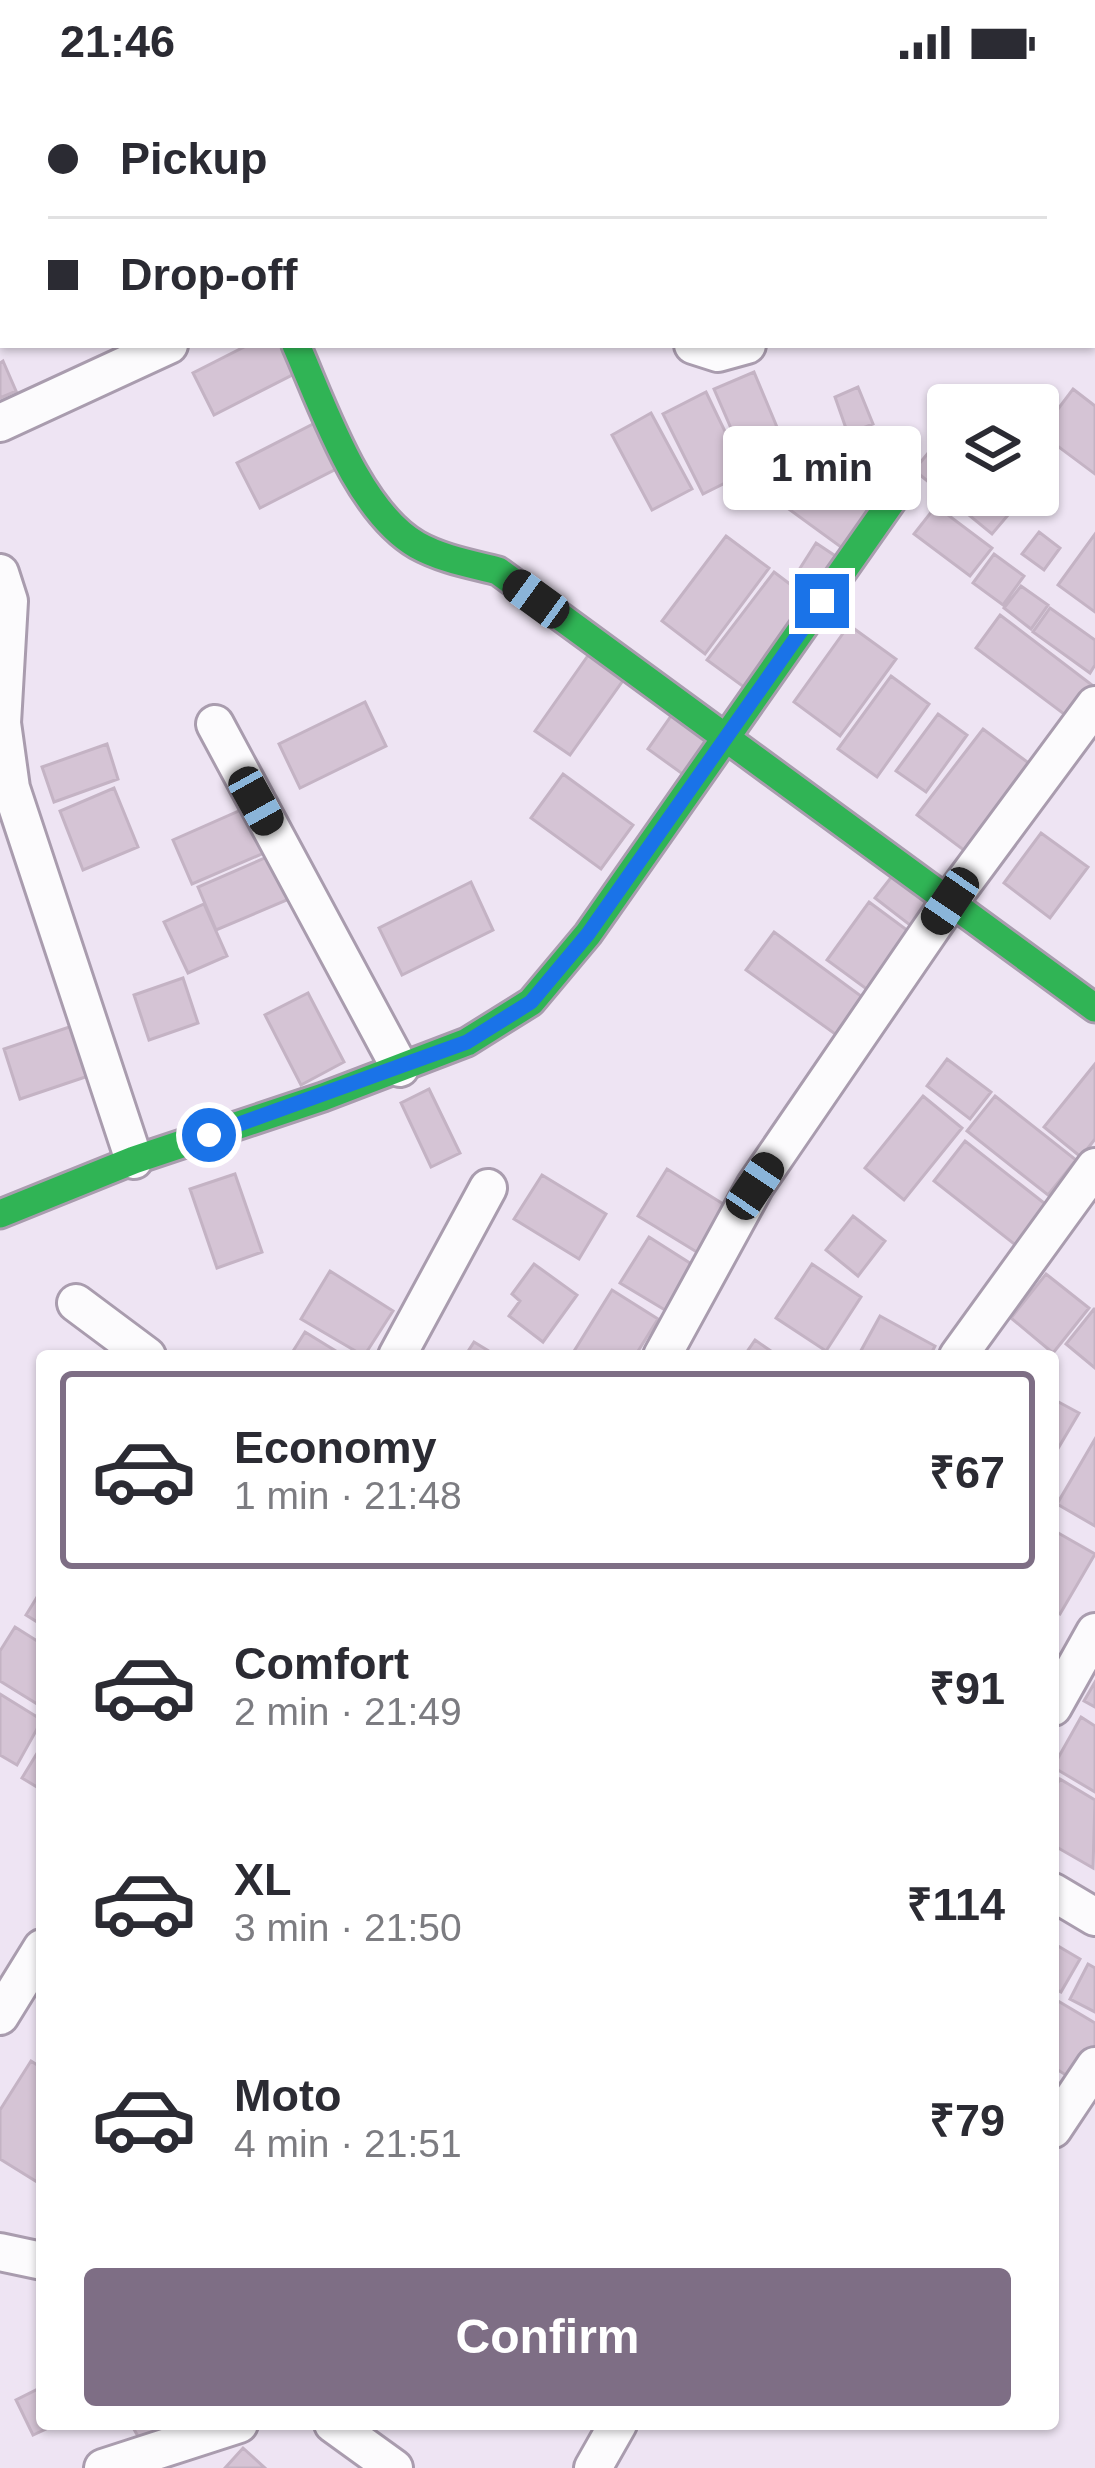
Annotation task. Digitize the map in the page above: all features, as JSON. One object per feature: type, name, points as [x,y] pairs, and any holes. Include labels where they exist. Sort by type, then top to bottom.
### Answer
[{"type":"street","points":[[0,423],[162,348]]},
{"type":"street","points":[[297,348],[386,522],[413,544],[498,571],[1095,1008]]},
{"type":"street","points":[[702,348],[718,353],[736,348]]},
{"type":"street","points":[[0,1214],[134,1160],[467,1042],[531,1002],[588,934],[894,498]]},
{"type":"street","points":[[0,573],[9,601],[2,723],[11,788],[134,1160]]},
{"type":"street","points":[[665,1350],[755,1186],[950,901],[1095,704]]},
{"type":"street","points":[[215,724],[400,1068]]},
{"type":"street","points":[[962,1350],[1095,1167]]},
{"type":"street","points":[[400,1350],[488,1188]]},
{"type":"street","points":[[76,1303],[139,1350]]},
{"type":"street","points":[[1059,1697],[1095,1632]]},
{"type":"street","points":[[1059,1896],[1095,1917]]},
{"type":"street","points":[[0,2016],[36,1958]]},
{"type":"street","points":[[1059,2120],[1095,2066]]},
{"type":"street","points":[[0,2252],[36,2260]]},
{"type":"street","points":[[103,2468],[220,2430]]},
{"type":"street","points":[[341,2430],[394,2468]]},
{"type":"street","points":[[593,2468],[615,2430]]},
{"type":"building","points":[[242,348],[288,348],[300,371],[214,415],[193,373]]},
{"type":"building","points":[[3,361],[16,391],[0,398],[0,363]]},
{"type":"building","points":[[754,372],[789,456],[750,472],[714,389]]},
{"type":"building","points":[[858,387],[873,424],[848,434],[835,397]]},
{"type":"building","points":[[1073,389],[1095,406],[1095,474],[1059,447],[1059,408]]},
{"type":"building","points":[[706,392],[745,473],[703,494],[663,414]]},
{"type":"building","points":[[651,413],[692,489],[652,510],[612,435]]},
{"type":"building","points":[[315,423],[338,468],[260,508],[237,463]]},
{"type":"building","points":[[927,454],[927,481],[914,470]]},
{"type":"building","points":[[815,467],[874,509],[845,550],[786,507]]},
{"type":"building","points":[[928,516],[949,516],[992,548],[970,576],[914,534]]},
{"type":"building","points":[[970,516],[1007,516],[992,534]]},
{"type":"building","points":[[1039,532],[1060,548],[1044,570],[1022,554]]},
{"type":"building","points":[[1095,534],[1095,612],[1058,585]]},
{"type":"building","points":[[726,536],[769,568],[705,654],[662,621]]},
{"type":"building","points":[[816,543],[843,561],[824,590],[797,573]]},
{"type":"building","points":[[994,554],[1024,576],[1003,605],[973,583]]},
{"type":"building","points":[[774,572],[815,603],[748,690],[707,660]]},
{"type":"building","points":[[1021,586],[1048,605],[1031,629],[1004,608]]},
{"type":"building","points":[[1050,608],[1095,640],[1095,665],[1090,673],[1033,632]]},
{"type":"building","points":[[1000,615],[1092,685],[1068,717],[976,648]]},
{"type":"building","points":[[849,625],[896,659],[840,736],[794,702]]},
{"type":"building","points":[[594,647],[629,672],[570,755],[535,731]]},
{"type":"building","points":[[891,676],[929,704],[877,777],[838,749]]},
{"type":"building","points":[[365,702],[386,746],[300,788],[279,744]]},
{"type":"building","points":[[678,706],[722,736],[691,780],[648,749]]},
{"type":"building","points":[[938,714],[967,735],[926,792],[896,771]]},
{"type":"building","points":[[983,729],[1038,770],[973,857],[917,815]]},
{"type":"building","points":[[107,744],[118,779],[54,802],[42,767]]},
{"type":"building","points":[[563,774],[633,825],[601,869],[531,818]]},
{"type":"building","points":[[114,788],[138,847],[83,870],[60,811]]},
{"type":"building","points":[[259,802],[278,847],[192,884],[173,840]]},
{"type":"building","points":[[1041,833],[1088,867],[1050,918],[1004,883]]},
{"type":"building","points":[[290,847],[308,891],[216,930],[198,887]]},
{"type":"building","points":[[900,866],[944,900],[919,932],[875,898]]},
{"type":"building","points":[[471,882],[493,930],[402,975],[379,928]]},
{"type":"building","points":[[869,902],[915,936],[872,993],[827,960]]},
{"type":"building","points":[[204,904],[227,956],[188,973],[164,922]]},
{"type":"building","points":[[774,932],[865,999],[838,1036],[746,970]]},
{"type":"building","points":[[183,978],[198,1023],[149,1040],[134,995]]},
{"type":"building","points":[[308,993],[344,1062],[301,1085],[265,1015]]},
{"type":"building","points":[[99,1017],[115,1067],[20,1099],[4,1049]]},
{"type":"building","points":[[947,1059],[991,1092],[970,1119],[927,1086]]},
{"type":"building","points":[[1095,1064],[1095,1139],[1081,1157],[1044,1127]]},
{"type":"building","points":[[429,1089],[460,1153],[431,1167],[401,1103]]},
{"type":"building","points":[[923,1096],[962,1128],[904,1200],[865,1168]]},
{"type":"building","points":[[995,1096],[1076,1160],[1048,1195],[967,1131]]},
{"type":"building","points":[[965,1141],[1053,1210],[1022,1250],[934,1181]]},
{"type":"building","points":[[667,1169],[728,1207],[700,1254],[638,1216]]},
{"type":"building","points":[[235,1174],[262,1252],[217,1268],[190,1189]]},
{"type":"building","points":[[542,1175],[606,1214],[579,1259],[514,1219]]},
{"type":"building","points":[[853,1216],[885,1241],[858,1276],[826,1250]]},
{"type":"building","points":[[649,1237],[693,1265],[665,1310],[620,1283]]},
{"type":"building","points":[[534,1264],[577,1295],[543,1342],[509,1316],[520,1301],[512,1294]]},
{"type":"building","points":[[812,1264],[861,1297],[827,1350],[776,1318]]},
{"type":"building","points":[[330,1271],[393,1311],[368,1350],[354,1350],[301,1319]]},
{"type":"building","points":[[1046,1274],[1089,1308],[1055,1350],[1011,1318]]},
{"type":"building","points":[[612,1290],[658,1319],[639,1350],[575,1350]]},
{"type":"building","points":[[1095,1309],[1095,1368],[1066,1344]]},
{"type":"building","points":[[880,1316],[935,1346],[933,1350],[861,1350]]},
{"type":"building","points":[[305,1332],[334,1350],[294,1350]]},
{"type":"building","points":[[755,1340],[769,1350],[748,1350]]},
{"type":"building","points":[[1059,1402],[1079,1413],[1059,1447]]},
{"type":"building","points":[[1095,1439],[1095,1526],[1059,1505]]},
{"type":"building","points":[[1059,1533],[1095,1554],[1059,1613]]},
{"type":"building","points":[[36,1599],[36,1621],[26,1615]]},
{"type":"building","points":[[15,1627],[36,1640],[36,1703],[0,1681],[0,1651]]},
{"type":"building","points":[[1095,1682],[1095,1707],[1084,1701]]},
{"type":"building","points":[[0,1694],[36,1716],[36,1731],[17,1765],[0,1755]]},
{"type":"building","points":[[1081,1717],[1095,1726],[1095,1792],[1059,1771],[1059,1756]]},
{"type":"building","points":[[36,1755],[36,1786],[22,1778]]},
{"type":"building","points":[[1059,1781],[1095,1800],[1093,1868],[1059,1848]]},
{"type":"building","points":[[1059,1947],[1080,1959],[1059,1991]]},
{"type":"building","points":[[1088,1964],[1095,1968],[1095,2012],[1070,1999]]},
{"type":"building","points":[[1059,2002],[1095,2023],[1095,2063],[1082,2085],[1059,2071]]},
{"type":"building","points":[[31,2061],[36,2064],[36,2181],[0,2159],[0,2110]]},
{"type":"building","points":[[36,2390],[36,2430],[44,2430],[33,2435],[16,2400]]},
{"type":"building","points":[[134,2430],[174,2430],[144,2447]]},
{"type":"building","points":[[243,2448],[265,2468],[225,2468]]},
{"type":"traffic: fast","points":[[297,348],[344,455],[396,529],[436,554],[498,571],[1095,1008]]},
{"type":"traffic: fast","points":[[0,1214],[134,1160],[323,1097],[467,1042],[531,1002],[588,934],[894,498]]},
{"type":"route","points":[[209,1135],[467,1042],[531,1002],[588,934],[822,601]]}]
